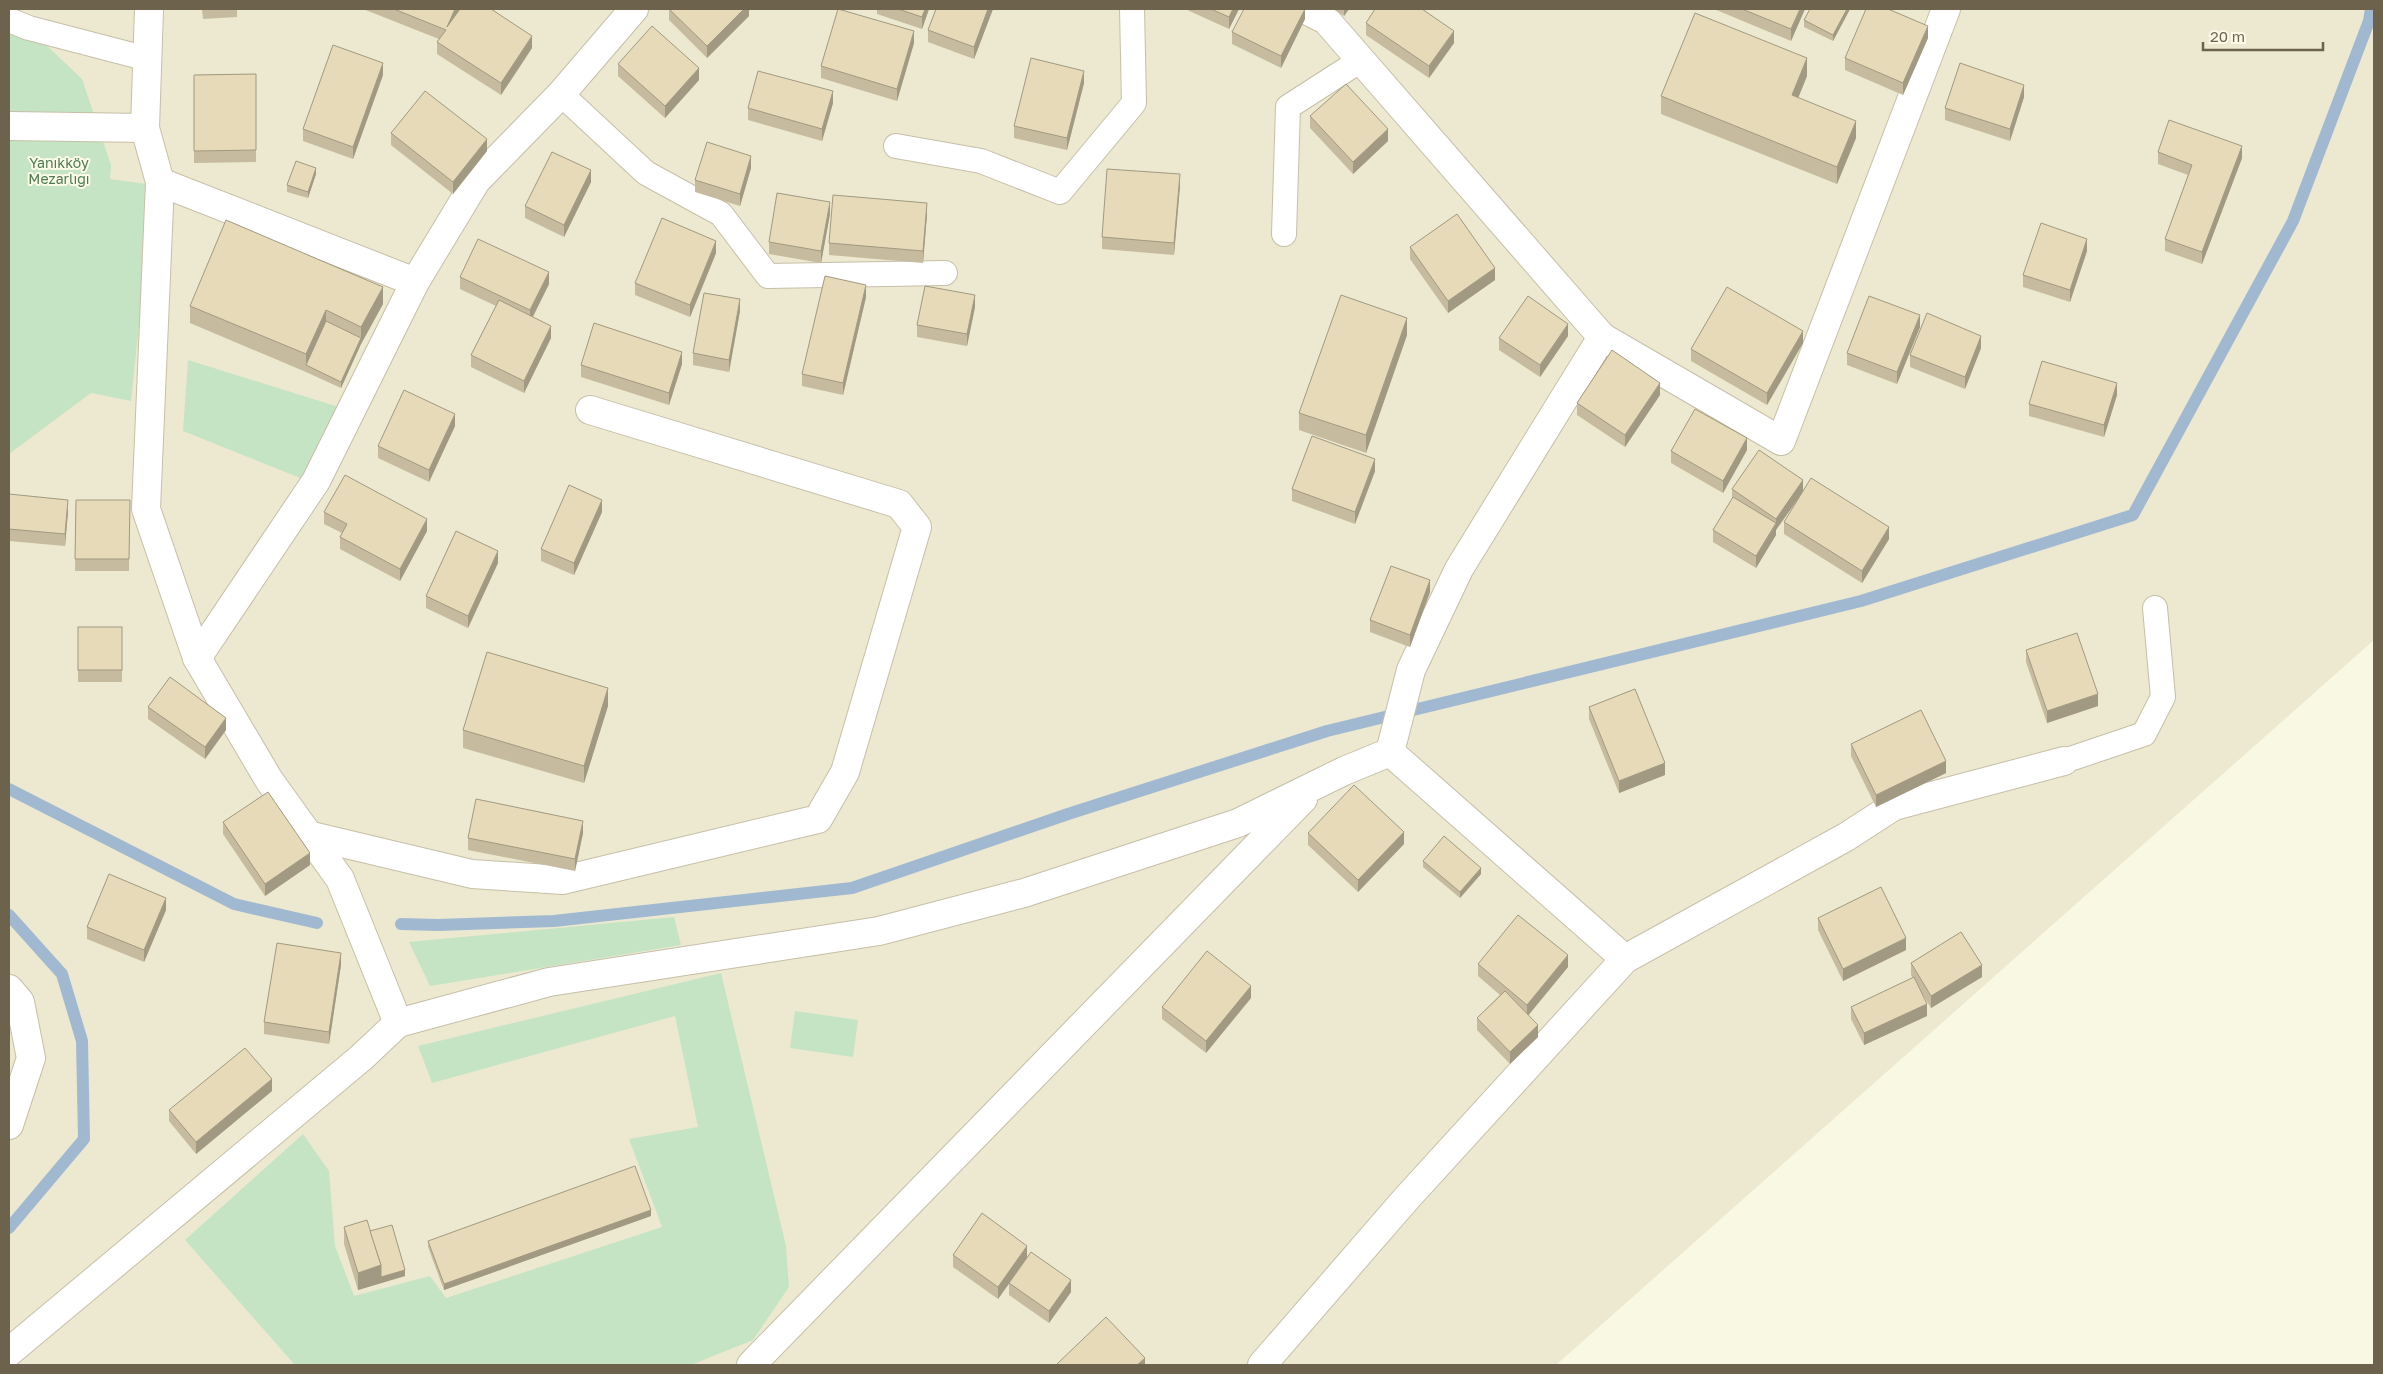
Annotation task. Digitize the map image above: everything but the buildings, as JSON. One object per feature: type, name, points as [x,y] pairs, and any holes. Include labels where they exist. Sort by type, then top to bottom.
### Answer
[{"type":"street","points":[[149,9],[145,128],[160,182],[146,509],[197,658],[269,780],[340,879],[398,1023]]},
{"type":"street","points":[[197,658],[316,480],[415,282],[476,181],[561,94],[634,9]]},
{"type":"street","points":[[1304,9],[1326,20],[1602,337],[1781,441],[1946,9]]},
{"type":"street","points":[[9,126],[145,128]]},
{"type":"street","points":[[160,182],[415,282]]},
{"type":"street","points":[[9,1352],[362,1057],[398,1023],[549,982],[879,931],[1024,893],[1238,823],[1392,746],[1411,670],[1459,569],[1602,337]]},
{"type":"street","points":[[308,835],[472,874],[563,880],[818,819],[845,772],[917,527],[899,504],[590,410]]},
{"type":"street","points":[[1392,746],[1625,959]]},
{"type":"street","points":[[1262,1365],[1406,1199],[1625,959],[1846,837],[1894,806],[2064,761]]},
{"type":"street","points":[[751,1365],[1316,785]]},
{"type":"street","points":[[9,989],[20,1002],[31,1058],[9,1125]]},
{"type":"lane","points":[[896,146],[981,161],[1060,192],[1134,104],[1132,9]]},
{"type":"lane","points":[[9,20],[29,28],[148,59]]},
{"type":"lane","points":[[1284,234],[1288,107],[1361,60]]},
{"type":"lane","points":[[561,94],[646,173],[721,214],[768,276],[945,273]]},
{"type":"lane","points":[[2064,761],[2144,734],[2163,697],[2155,608]]},
{"type":"shaded area","points":[[9,9],[2374,9],[2374,640],[1556,1365],[9,1365]]},
{"type":"green space","name":"Yanıkköy Mezarlığı","points":[[9,28],[45,44],[82,79],[111,165],[110,179],[154,185],[131,401],[91,393],[9,454]]},
{"type":"green space","points":[[188,360],[342,408],[305,480],[183,431]]},
{"type":"green space","points":[[674,917],[681,945],[430,986],[409,942]]},
{"type":"green space","points":[[721,973],[786,1246],[789,1287],[753,1340],[691,1365],[295,1365],[185,1240],[303,1134],[329,1171],[335,1246],[354,1296],[430,1276],[446,1298],[662,1227],[629,1139],[698,1127],[675,1016],[432,1083],[418,1046]]},
{"type":"green space","points":[[795,1011],[858,1020],[853,1057],[790,1048]]},
{"type":"waterway","points":[[401,924],[438,925],[554,921],[852,888],[1068,814],[1327,731],[1861,601],[2133,515],[2293,221],[2369,21],[2371,9]]},
{"type":"waterway","points":[[9,789],[234,904],[317,923]]},
{"type":"waterway","points":[[9,915],[62,974],[82,1041],[84,1139],[9,1228]]}]
